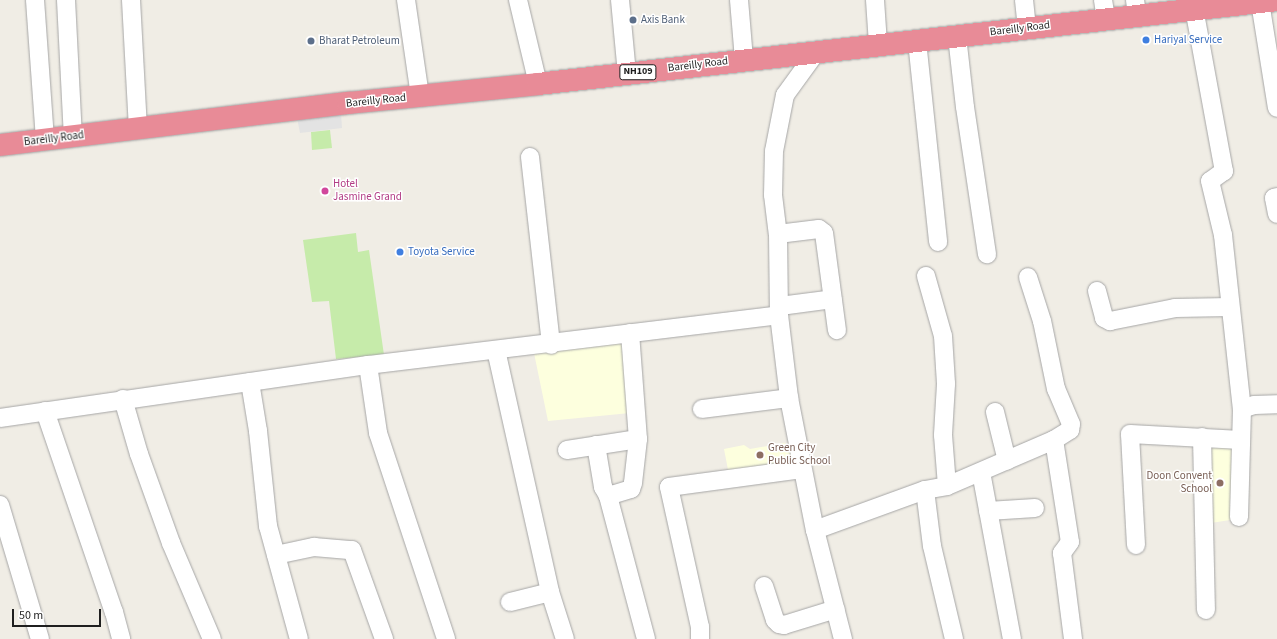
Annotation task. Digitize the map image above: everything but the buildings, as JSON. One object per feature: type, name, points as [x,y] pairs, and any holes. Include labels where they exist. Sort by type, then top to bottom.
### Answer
[{"type":"highway","name":"Bareilly Road","points":[[0,145],[138,128],[1026,28],[1105,9],[1268,1]]},
{"type":"street","points":[[35,0],[45,140]]},
{"type":"street","points":[[66,0],[73,136]]},
{"type":"street","points":[[131,0],[138,128]]},
{"type":"street","points":[[406,0],[420,96]]},
{"type":"street","points":[[518,0],[538,84]]},
{"type":"street","points":[[620,0],[627,74]]},
{"type":"street","points":[[739,0],[744,60]]},
{"type":"street","points":[[876,0],[878,44]]},
{"type":"street","points":[[1024,0],[1026,28]]},
{"type":"street","points":[[1268,1],[1277,108]]},
{"type":"street","points":[[1202,5],[1224,171],[1210,181],[1223,235],[1242,409],[1240,517]]},
{"type":"street","points":[[958,36],[965,107],[987,254]]},
{"type":"street","points":[[917,40],[938,242]]},
{"type":"street","points":[[817,52],[785,95],[774,152],[773,195],[778,234],[779,310],[789,398],[802,469],[843,639]]},
{"type":"street","points":[[530,157],[551,345]]},
{"type":"street","points":[[1277,197],[1274,198],[1277,214]]},
{"type":"street","points":[[778,234],[819,229],[824,234],[837,330]]},
{"type":"street","points":[[926,276],[943,336],[946,384],[943,435],[947,486]]},
{"type":"street","points":[[816,530],[925,490],[947,486],[982,472],[1054,440],[1072,427],[1056,389],[1042,321],[1028,277]]},
{"type":"street","points":[[1097,290],[1104,318],[1110,321],[1175,308],[1230,307]]},
{"type":"street","points":[[0,418],[123,399],[368,365],[551,345],[779,310],[833,299]]},
{"type":"street","points":[[608,496],[631,488],[638,439],[630,333]]},
{"type":"street","points":[[496,350],[550,592],[565,639]]},
{"type":"street","points":[[368,365],[378,434],[446,639]]},
{"type":"street","points":[[250,382],[258,431],[268,526],[299,639]]},
{"type":"street","points":[[702,409],[789,398]]},
{"type":"street","points":[[123,399],[139,454],[171,543],[212,639]]},
{"type":"street","points":[[1242,409],[1254,405],[1277,404]]},
{"type":"street","points":[[45,411],[114,612],[121,639]]},
{"type":"street","points":[[995,412],[1007,461]]},
{"type":"street","points":[[1136,544],[1130,434],[1241,440]]},
{"type":"street","points":[[1202,437],[1206,610]]},
{"type":"street","points":[[567,450],[638,439]]},
{"type":"street","points":[[1054,440],[1070,542],[1062,553],[1073,639]]},
{"type":"street","points":[[596,445],[603,487],[608,496],[646,639]]},
{"type":"street","points":[[700,639],[700,627],[669,487],[802,469]]},
{"type":"street","points":[[982,472],[1012,639]]},
{"type":"street","points":[[925,490],[932,546],[954,639]]},
{"type":"street","points":[[0,505],[40,639]]},
{"type":"street","points":[[988,511],[1035,508]]},
{"type":"street","points":[[276,555],[314,547],[352,550],[384,639]]},
{"type":"street","points":[[764,586],[775,620],[779,624],[784,625],[836,609]]},
{"type":"street","points":[[510,602],[550,592]]},
{"type":"shaded area","points":[[341,113],[342,128],[300,133],[297,118]]},
{"type":"shaded area","points":[[622,341],[630,413],[548,421],[534,353]]},
{"type":"shaded area","name":"Doon Convent School","points":[[1201,442],[1237,446],[1236,519],[1205,524]]},
{"type":"shaded area","name":"Green City Public School","points":[[784,443],[793,447],[795,462],[729,475],[724,449],[744,445],[750,449]]},
{"type":"green space","points":[[330,130],[332,148],[312,150],[311,132]]},
{"type":"green space","points":[[356,233],[358,252],[369,250],[384,355],[336,359],[329,301],[312,302],[303,240]]},
{"type":"place","name":"Axis Bank","points":[[633,20]]},
{"type":"place","name":"Hariyal Service","points":[[1146,40]]},
{"type":"place","name":"Bharat Petroleum","points":[[311,41]]},
{"type":"place","name":"Hotel Jasmine Grand","points":[[325,191]]},
{"type":"place","name":"Toyota Service","points":[[400,252]]},
{"type":"place","name":"Green City Public School","points":[[760,455]]},
{"type":"place","name":"Doon Convent School","points":[[1220,483]]}]
